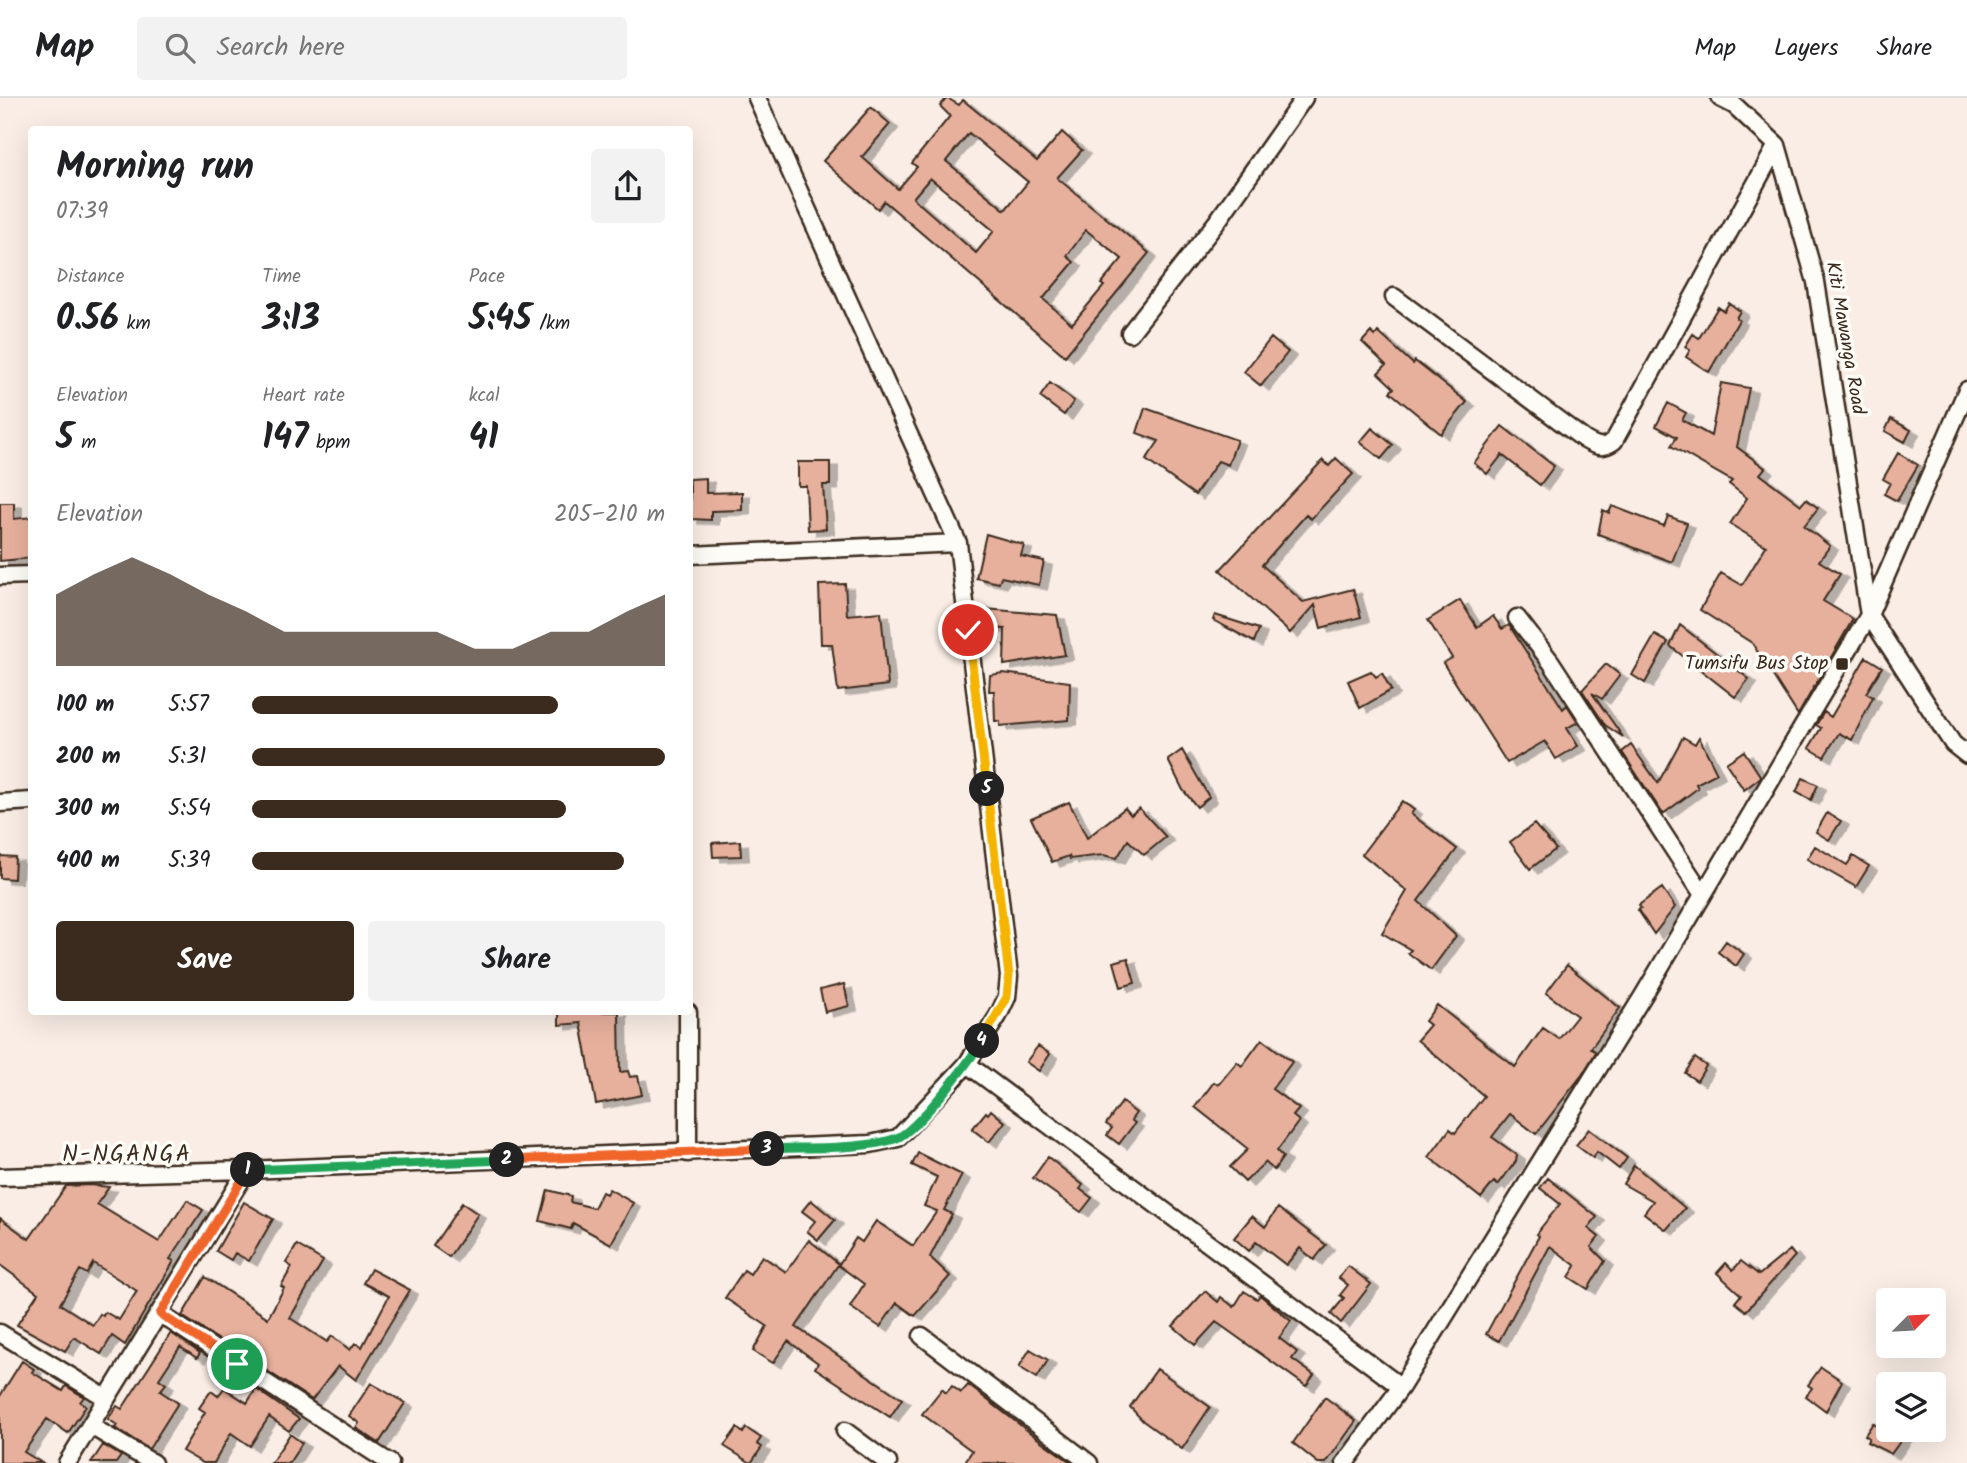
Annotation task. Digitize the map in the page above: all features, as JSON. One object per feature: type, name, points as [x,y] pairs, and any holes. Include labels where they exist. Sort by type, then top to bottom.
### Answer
[{"type":"street","points":[[0,1177],[247,1170],[870,1144],[898,1138],[968,1065],[1007,997],[1009,976],[957,543],[757,98]]},
{"type":"street","points":[[1130,332],[1216,223],[1304,98]]},
{"type":"street","points":[[1394,297],[1586,440],[1597,447],[1607,446],[1614,441],[1777,145],[1731,100]]},
{"type":"street","name":"Kiti Mawanga Road","points":[[1777,145],[1816,282],[1869,615]]},
{"type":"street","points":[[1345,1463],[1401,1387],[1643,996],[1869,615],[1967,390]]},
{"type":"street","points":[[693,555],[957,543]]},
{"type":"street","points":[[0,576],[28,575]]},
{"type":"street","points":[[1869,615],[1953,744],[1967,755]]},
{"type":"street","points":[[1517,618],[1551,662],[1703,894]]},
{"type":"street","points":[[0,803],[28,801]]},
{"type":"street","points":[[688,1015],[688,1153]]},
{"type":"street","points":[[968,1065],[1401,1387]]},
{"type":"street","points":[[66,1463],[247,1170]]},
{"type":"street","points":[[160,1314],[390,1463]]},
{"type":"street","points":[[0,1332],[106,1398]]},
{"type":"street","points":[[922,1336],[1089,1463]]},
{"type":"street","points":[[91,1426],[153,1463]]},
{"type":"street","points":[[845,1431],[888,1463]]},
{"type":"building","points":[[947,98],[959,105],[963,100],[1037,161],[1062,132],[1082,150],[1057,178],[1149,253],[1065,356],[884,201],[878,209],[823,161],[871,107],[890,124],[862,157],[898,189],[917,167],[912,163],[950,116],[940,106]],"holes":[[[969,133],[1028,182],[1005,210],[946,161]],[[930,178],[994,231],[976,253],[913,198]],[[1086,230],[1122,259],[1101,284],[1104,286],[1072,324],[1043,299],[1074,262],[1067,256]]]},
{"type":"building","points":[[1729,303],[1740,311],[1736,318],[1739,320],[1709,372],[1686,357],[1690,350],[1685,347],[1693,334],[1699,338],[1718,307],[1724,311]]},
{"type":"building","points":[[1371,332],[1375,336],[1378,332],[1413,364],[1415,361],[1467,402],[1441,434],[1390,392],[1394,388],[1378,373],[1386,365],[1362,342]]},
{"type":"building","points":[[1271,338],[1288,352],[1261,386],[1244,372]]},
{"type":"building","points":[[1050,383],[1074,401],[1064,415],[1040,397]]},
{"type":"building","points":[[1721,383],[1749,388],[1737,447],[1765,468],[1760,474],[1801,505],[1806,499],[1818,508],[1804,526],[1830,546],[1819,561],[1840,574],[1823,601],[1853,619],[1798,715],[1752,643],[1700,610],[1721,573],[1742,585],[1766,546],[1730,524],[1747,498],[1729,484],[1732,481],[1671,446],[1677,437],[1656,426],[1668,403],[1686,413],[1682,420],[1711,436]]},
{"type":"building","points":[[1145,408],[1237,440],[1228,465],[1218,461],[1195,495],[1146,460],[1159,441],[1137,433]]},
{"type":"building","points":[[1891,419],[1911,430],[1905,442],[1885,431]]},
{"type":"building","points":[[1502,426],[1554,466],[1540,485],[1502,455],[1487,474],[1474,463]]},
{"type":"building","points":[[1372,428],[1393,445],[1381,459],[1360,442]]},
{"type":"building","points":[[1898,453],[1918,465],[1897,501],[1884,494],[1890,483],[1883,479]]},
{"type":"building","points":[[1336,458],[1353,474],[1311,519],[1306,515],[1262,565],[1303,602],[1353,589],[1361,617],[1321,628],[1315,605],[1290,633],[1220,570],[1323,460],[1329,466]]},
{"type":"building","points":[[798,462],[830,462],[830,485],[823,485],[826,529],[808,530],[806,486],[798,486]]},
{"type":"building","points":[[706,478],[706,493],[742,492],[742,510],[711,511],[711,520],[693,519],[693,479]]},
{"type":"building","points":[[0,503],[14,503],[14,519],[28,517],[28,558],[0,561]]},
{"type":"building","points":[[1612,506],[1664,526],[1668,516],[1687,523],[1672,562],[1598,534],[1603,510],[1609,513]]},
{"type":"building","points":[[986,534],[1024,545],[1021,556],[1044,561],[1039,585],[1001,577],[999,583],[976,578]]},
{"type":"building","points":[[845,584],[847,615],[881,612],[888,685],[838,691],[832,644],[821,644],[819,585]]},
{"type":"building","points":[[1460,600],[1477,627],[1493,616],[1502,629],[1509,625],[1563,709],[1567,705],[1578,722],[1567,728],[1578,746],[1556,759],[1545,741],[1507,763],[1443,663],[1452,658],[1428,620]]},
{"type":"building","points":[[985,609],[1057,615],[1065,655],[1004,665],[1005,629],[979,627],[980,614],[985,614]]},
{"type":"building","points":[[1215,615],[1259,629],[1254,642],[1213,620]]},
{"type":"building","points":[[1680,625],[1749,679],[1735,697],[1670,646]]},
{"type":"building","points":[[1655,635],[1668,642],[1645,683],[1632,675]]},
{"type":"building","points":[[1866,657],[1882,667],[1866,693],[1873,697],[1852,740],[1839,733],[1824,757],[1809,748],[1821,728],[1816,725],[1824,712],[1831,717]]},
{"type":"building","points":[[1606,664],[1620,675],[1602,699],[1592,693],[1623,737],[1605,725],[1582,690]]},
{"type":"building","points":[[1371,671],[1376,677],[1382,673],[1391,690],[1360,708],[1348,681]]},
{"type":"building","points":[[1003,673],[1070,682],[1069,720],[1000,726],[1000,721],[995,721],[994,691],[989,691],[990,675]]},
{"type":"building","points":[[1683,737],[1695,744],[1699,737],[1717,773],[1696,784],[1698,788],[1663,814],[1622,752],[1631,745],[1658,783]]},
{"type":"building","points":[[1182,750],[1209,797],[1197,807],[1183,790],[1168,760]]},
{"type":"building","points":[[1744,751],[1761,777],[1744,790],[1726,763]]},
{"type":"building","points":[[1803,778],[1818,785],[1811,800],[1796,792]]},
{"type":"building","points":[[1402,801],[1414,810],[1411,814],[1457,849],[1418,901],[1456,936],[1431,970],[1408,953],[1411,950],[1382,933],[1407,891],[1362,854]]},
{"type":"building","points":[[1069,802],[1087,838],[1125,808],[1131,815],[1139,808],[1166,837],[1144,855],[1128,840],[1117,858],[1103,855],[1070,859],[1069,856],[1052,862],[1031,818]]},
{"type":"building","points":[[1827,813],[1841,821],[1829,840],[1816,832]]},
{"type":"building","points":[[1534,824],[1556,849],[1530,869],[1510,842]]},
{"type":"building","points":[[740,841],[741,856],[713,857],[712,843]]},
{"type":"building","points":[[1815,846],[1847,865],[1853,856],[1869,866],[1856,887],[1807,859]]},
{"type":"building","points":[[0,856],[15,857],[14,879],[0,878]]},
{"type":"building","points":[[1662,888],[1675,907],[1654,934],[1638,910],[1641,908],[1639,905]]},
{"type":"building","points":[[1726,941],[1744,954],[1736,966],[1718,952]]},
{"type":"building","points":[[1128,958],[1135,983],[1121,987],[1114,962]]},
{"type":"building","points":[[1567,965],[1620,1008],[1591,1048],[1596,1052],[1582,1075],[1536,1134],[1510,1114],[1492,1137],[1517,1155],[1516,1161],[1498,1185],[1494,1182],[1481,1198],[1429,1157],[1450,1129],[1455,1133],[1484,1096],[1417,1040],[1430,1025],[1425,1021],[1437,1005],[1515,1067],[1543,1028],[1559,1039],[1577,1016],[1546,993]]},
{"type":"building","points":[[844,984],[849,1006],[825,1012],[820,990]]},
{"type":"building","points":[[559,1015],[619,1015],[620,1072],[628,1071],[630,1077],[638,1076],[642,1095],[596,1104],[581,1023],[559,1025]]},
{"type":"building","points":[[1262,1039],[1292,1062],[1272,1089],[1299,1109],[1293,1116],[1299,1121],[1277,1151],[1283,1157],[1274,1170],[1265,1162],[1245,1182],[1230,1167],[1248,1149],[1195,1107],[1214,1082],[1218,1085],[1237,1062],[1242,1066]]},
{"type":"building","points":[[1038,1046],[1050,1054],[1039,1071],[1026,1062]]},
{"type":"building","points":[[1695,1058],[1706,1066],[1697,1081],[1685,1073]]},
{"type":"building","points":[[1122,1102],[1136,1113],[1131,1120],[1135,1123],[1119,1144],[1107,1135],[1112,1128],[1106,1124]]},
{"type":"building","points":[[991,1110],[1005,1122],[989,1142],[972,1129],[986,1112],[988,1114]]},
{"type":"building","points":[[1589,1129],[1627,1158],[1619,1169],[1597,1152],[1593,1158],[1576,1145]]},
{"type":"building","points":[[918,1153],[962,1175],[944,1210],[952,1214],[930,1257],[950,1276],[915,1316],[897,1303],[880,1327],[850,1307],[864,1284],[838,1265],[796,1327],[902,1399],[890,1417],[815,1368],[818,1363],[788,1341],[773,1363],[753,1351],[767,1326],[725,1298],[744,1270],[750,1274],[762,1256],[786,1272],[809,1240],[839,1264],[856,1238],[862,1242],[876,1221],[913,1246],[937,1211],[924,1206],[937,1177],[912,1165]]},
{"type":"building","points":[[1048,1157],[1083,1185],[1080,1189],[1092,1198],[1081,1212],[1033,1178]]},
{"type":"building","points":[[1634,1165],[1685,1208],[1666,1230],[1644,1213],[1653,1201],[1623,1184]]},
{"type":"building","points":[[1548,1178],[1597,1217],[1588,1228],[1599,1237],[1591,1247],[1605,1261],[1588,1289],[1569,1277],[1576,1266],[1550,1246],[1499,1341],[1486,1334],[1539,1236],[1536,1234],[1560,1204],[1540,1188]]},
{"type":"building","points":[[66,1186],[109,1187],[97,1204],[159,1242],[187,1200],[203,1210],[170,1259],[174,1261],[125,1345],[112,1336],[101,1354],[74,1337],[65,1351],[17,1325],[38,1293],[0,1265],[0,1218],[29,1239]],"holes":[[[93,1263],[137,1291],[119,1320],[105,1312],[103,1316],[100,1314],[93,1325],[60,1304],[80,1270],[87,1274]]]},
{"type":"building","points":[[609,1189],[633,1203],[611,1244],[573,1223],[571,1229],[540,1221],[548,1190],[571,1196],[570,1202],[594,1208],[602,1192],[606,1194]]},
{"type":"building","points":[[811,1200],[835,1220],[818,1240],[807,1231],[815,1221],[802,1211]]},
{"type":"building","points":[[244,1202],[273,1219],[249,1261],[235,1253],[231,1260],[216,1251]]},
{"type":"building","points":[[462,1203],[478,1214],[449,1257],[433,1246]]},
{"type":"building","points":[[1278,1208],[1326,1245],[1314,1260],[1300,1248],[1286,1265],[1256,1242],[1249,1251],[1234,1238],[1252,1216],[1265,1227]]},
{"type":"building","points":[[297,1245],[323,1261],[290,1318],[327,1342],[332,1336],[350,1350],[355,1343],[362,1347],[389,1296],[363,1283],[371,1269],[410,1290],[356,1380],[338,1366],[312,1400],[182,1316],[205,1277],[268,1318],[284,1288],[281,1286],[292,1267],[286,1263]]},
{"type":"building","points":[[1790,1250],[1795,1256],[1746,1311],[1735,1302],[1741,1295],[1717,1273],[1726,1263],[1733,1270],[1741,1261],[1759,1275]]},
{"type":"building","points":[[1348,1266],[1371,1284],[1341,1323],[1331,1314],[1344,1298],[1340,1295],[1348,1285],[1339,1278]]},
{"type":"building","points":[[1205,1291],[1218,1302],[1221,1297],[1234,1307],[1244,1291],[1257,1299],[1260,1295],[1291,1321],[1279,1338],[1297,1352],[1292,1359],[1314,1375],[1306,1386],[1216,1322],[1195,1345],[1173,1326]]},
{"type":"building","points":[[171,1333],[200,1353],[197,1358],[180,1347],[159,1379],[166,1384],[160,1391],[178,1403],[149,1449],[115,1428],[117,1425],[108,1419],[117,1406],[122,1409]]},
{"type":"building","points":[[1030,1349],[1048,1360],[1037,1378],[1019,1367]]},
{"type":"building","points":[[22,1361],[34,1369],[32,1372],[63,1391],[66,1386],[84,1397],[80,1402],[86,1406],[68,1433],[47,1419],[24,1452],[42,1463],[0,1463],[0,1396]]},
{"type":"building","points":[[1821,1367],[1842,1381],[1826,1411],[1806,1396],[1812,1388],[1808,1385]]},
{"type":"building","points":[[1157,1369],[1210,1407],[1182,1449],[1143,1421],[1130,1407]]},
{"type":"building","points":[[371,1383],[405,1403],[379,1443],[356,1428],[359,1423],[349,1416]]},
{"type":"building","points":[[968,1385],[1072,1463],[964,1463],[972,1451],[922,1414],[942,1389],[946,1393],[952,1386],[961,1393]]},
{"type":"building","points":[[224,1388],[247,1403],[256,1389],[299,1419],[289,1431],[269,1417],[250,1446],[231,1433],[214,1463],[203,1463],[182,1451],[205,1412],[199,1408],[211,1391],[218,1396]]},
{"type":"building","points":[[1325,1397],[1356,1421],[1326,1463],[1318,1463],[1293,1443]]},
{"type":"building","points":[[1873,1423],[1876,1426],[1876,1442],[1900,1442],[1891,1454],[1867,1442],[1869,1438],[1865,1435]]},
{"type":"building","points":[[737,1428],[743,1433],[746,1428],[761,1438],[757,1444],[762,1447],[751,1463],[724,1446]]},
{"type":"building","points":[[290,1434],[302,1443],[289,1463],[271,1463]]},
{"type":"building","points":[[103,1445],[121,1456],[116,1463],[91,1463]]},
{"type":"place","name":"Tumsifu Bus Stop","points":[[1842,664]]},
{"type":"district","name":"N-NGANGA","points":[[127,1155]]},
{"type":"route","points":[[237,1364],[160,1314],[247,1170],[870,1144],[898,1138],[912,1125],[968,1065],[1007,997],[1009,976],[968,630]]}]
